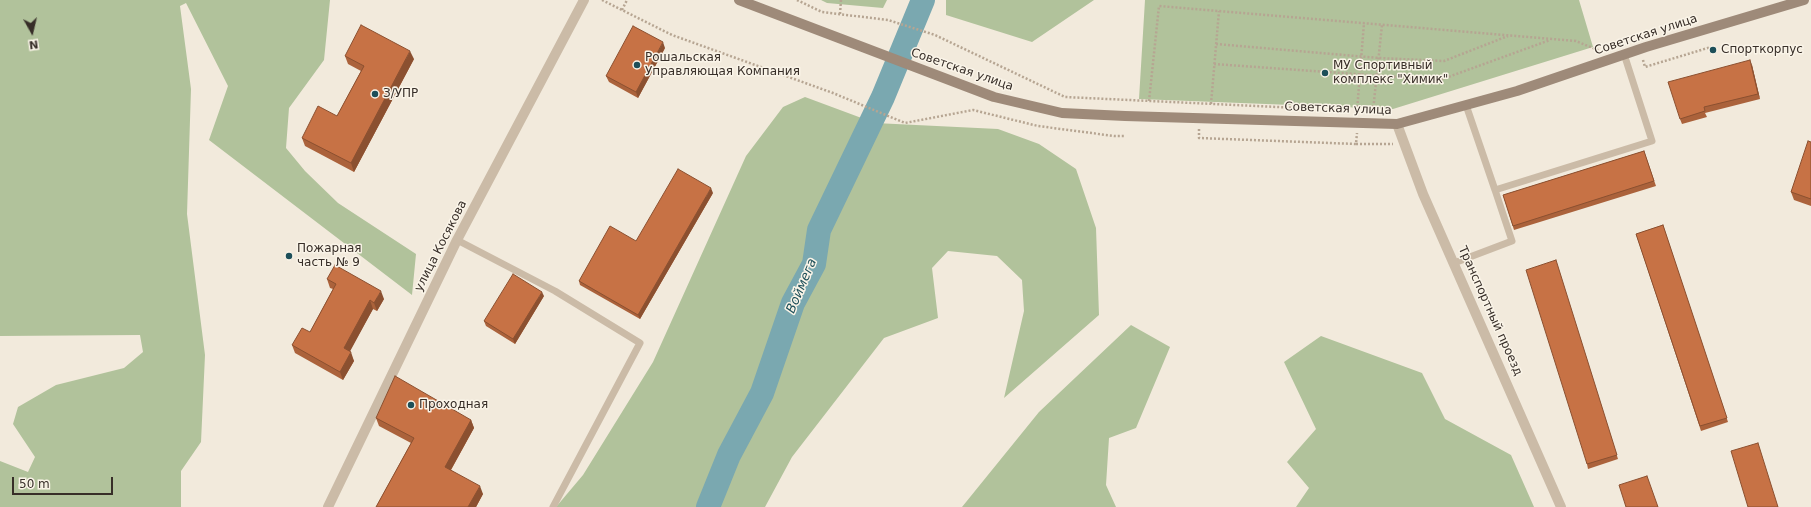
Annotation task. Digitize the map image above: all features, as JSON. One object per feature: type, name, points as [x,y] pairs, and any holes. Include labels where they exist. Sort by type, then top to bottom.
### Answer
[{"type":"street","name":"улица Косякова","points":[[328,507],[457,240],[584,0]]},
{"type":"street","name":"Советская улица","points":[[739,0],[994,97],[1062,113],[1397,124],[1517,92],[1639,49],[1804,0]]},
{"type":"street","name":"Транспортный проезд","points":[[1397,124],[1423,194],[1561,507]]},
{"type":"lane","points":[[1495,190],[1652,141],[1624,54]]},
{"type":"lane","points":[[1454,263],[1512,241],[1466,105]]},
{"type":"lane","points":[[457,240],[555,291],[640,343],[554,507]]},
{"type":"path","points":[[602,0],[672,35],[833,93],[905,123],[973,110],[1038,126],[1114,136],[1125,136]]},
{"type":"path","points":[[622,10],[627,0]]},
{"type":"path","points":[[797,0],[822,12],[888,20],[935,35],[1065,97],[1303,108]]},
{"type":"path","points":[[840,14],[841,0]]},
{"type":"path","points":[[1149,101],[1158,6],[1576,41],[1602,52],[1595,54]]},
{"type":"path","points":[[1211,104],[1219,11]]},
{"type":"path","points":[[1357,111],[1364,23]]},
{"type":"path","points":[[1373,112],[1382,25]]},
{"type":"path","points":[[1216,44],[1379,58],[1444,61],[1510,35]]},
{"type":"path","points":[[1214,64],[1440,80],[1552,39]]},
{"type":"path","points":[[1639,49],[1645,67],[1711,47]]},
{"type":"path","points":[[1201,103],[1199,138],[1356,144],[1405,144]]},
{"type":"path","points":[[1349,110],[1360,111],[1356,144]]},
{"type":"path","points":[[1366,111],[1380,112]]},
{"type":"green space","points":[[0,0],[330,0],[324,60],[289,108],[286,148],[305,171],[338,203],[416,254],[412,295],[209,140],[228,86],[186,3],[180,6],[191,89],[187,214],[205,355],[201,442],[181,471],[181,507],[0,507],[0,461],[28,472],[35,457],[13,424],[18,407],[56,385],[124,368],[143,352],[140,335],[0,336]]},
{"type":"green space","points":[[821,0],[887,0],[883,8],[827,3]]},
{"type":"green space","points":[[946,0],[1094,0],[1032,42],[946,15]]},
{"type":"green space","name":"МУ Спортивный комплекс \"Химик\"","points":[[1145,0],[1579,0],[1593,47],[1393,109],[1139,99]]},
{"type":"green space","points":[[805,97],[875,123],[998,129],[1039,144],[1076,169],[1096,228],[1099,315],[1004,398],[1024,311],[1022,280],[997,256],[948,251],[932,268],[938,318],[884,338],[792,457],[765,507],[556,507],[583,475],[653,362],[746,156],[783,107]]},
{"type":"green space","points":[[1131,325],[1170,347],[1136,428],[1109,438],[1106,485],[1116,507],[962,507],[1039,412]]},
{"type":"green space","points":[[1321,336],[1422,373],[1445,419],[1511,455],[1534,507],[1296,507],[1309,488],[1287,462],[1316,429],[1284,362]]},
{"type":"building","name":"З/УПР","points":[[361,25],[410,51],[351,163],[302,138],[318,106],[337,116],[364,66],[345,56]]},
{"type":"building","name":"Рошальская Управляющая Компания","points":[[633,26],[663,42],[636,92],[606,76]]},
{"type":"building","points":[[1750,60],[1758,94],[1704,107],[1705,111],[1680,119],[1668,82]]},
{"type":"building","points":[[1808,141],[1811,142],[1811,199],[1791,192]]},
{"type":"building","points":[[1644,151],[1654,181],[1513,226],[1503,195]]},
{"type":"building","points":[[678,169],[711,188],[638,315],[579,281],[610,226],[636,241]]},
{"type":"building","points":[[1663,225],[1727,418],[1700,426],[1636,234]]},
{"type":"building","points":[[1556,260],[1617,455],[1587,464],[1526,270]]},
{"type":"building","points":[[335,265],[381,291],[374,303],[370,300],[344,348],[351,352],[340,372],[292,345],[302,328],[310,332],[336,284],[327,279]]},
{"type":"building","points":[[513,274],[542,292],[513,339],[484,321]]},
{"type":"building","points":[[395,376],[471,420],[445,467],[480,486],[468,507],[376,507],[414,438],[376,418]]},
{"type":"building","points":[[1758,443],[1778,507],[1748,507],[1731,451]]},
{"type":"building","points":[[1647,476],[1658,507],[1626,507],[1619,485]]},
{"type":"waterway","name":"Воймега","points":[[708,507],[729,455],[762,393],[793,303],[814,264],[819,230],[883,97],[923,0]]},
{"type":"place","name":"Спорткорпус","points":[[1713,50]]},
{"type":"place","name":"Рошальская Управляющая Компания","points":[[637,65]]},
{"type":"place","name":"МУ Спортивный комплекс \"Химик\"","points":[[1325,73]]},
{"type":"place","name":"З/УПР","points":[[375,94]]},
{"type":"place","name":"Пожарная часть № 9","points":[[289,256]]},
{"type":"place","name":"Проходная","points":[[411,405]]}]
